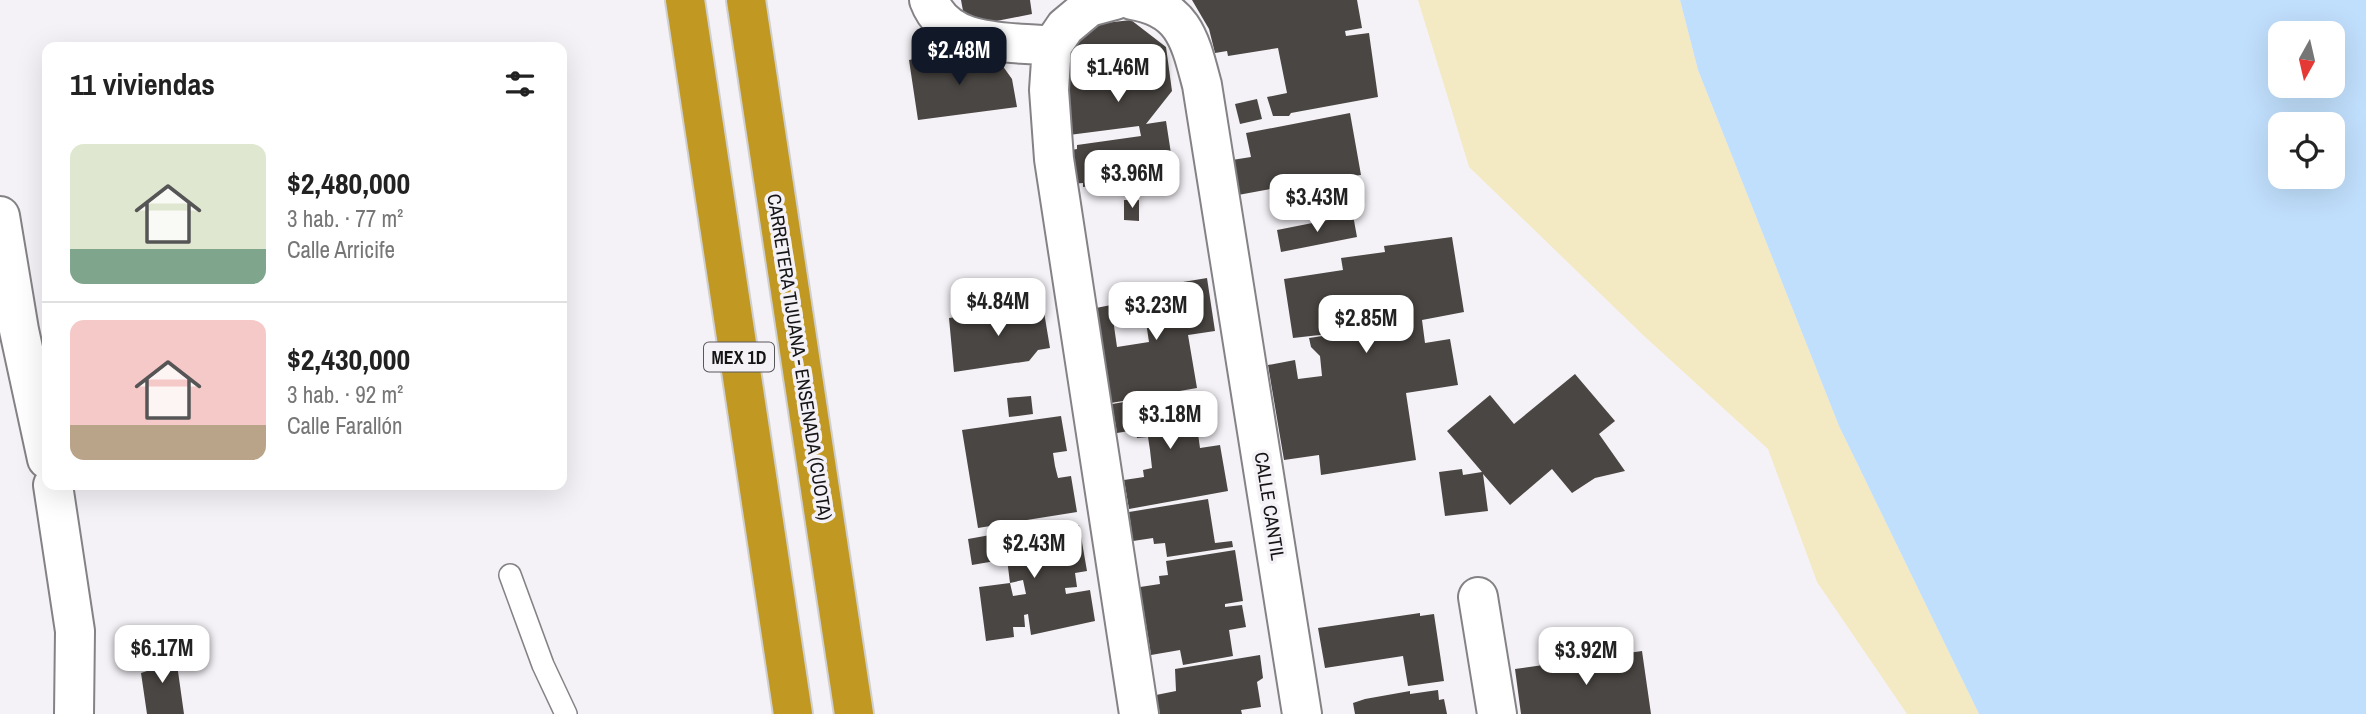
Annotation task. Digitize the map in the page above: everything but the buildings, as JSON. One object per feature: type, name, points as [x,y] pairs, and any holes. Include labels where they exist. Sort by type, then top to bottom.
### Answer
[{"type":"highway","name":"MEX 1D","points":[[685,0],[793,714]]},
{"type":"highway","name":"CARRETERA TIJUANA - ENSENADA (CUOTA)","points":[[746,0],[854,714]]},
{"type":"street","points":[[929,0],[934,14],[946,27],[967,36],[1052,46]]},
{"type":"street","name":"CALLE CANTIL","points":[[1132,0],[1153,3],[1174,16],[1190,39],[1202,85],[1301,714]]},
{"type":"street","points":[[1097,2],[1065,27],[1052,46],[1049,90],[1054,159],[1139,714]]},
{"type":"street","points":[[0,216],[19,330],[42,436]]},
{"type":"street","points":[[54,490],[75,631],[74,714]]},
{"type":"street","points":[[1478,597],[1497,714]]},
{"type":"lane","points":[[510,575],[543,665],[566,714]]},
{"type":"sand","points":[[1418,0],[1680,0],[1698,70],[1839,426],[1979,714],[1907,714],[1817,582],[1768,449],[1644,336],[1469,167]]},
{"type":"water","points":[[1680,0],[2366,0],[2366,714],[1979,714],[1839,426],[1698,70]]}]
